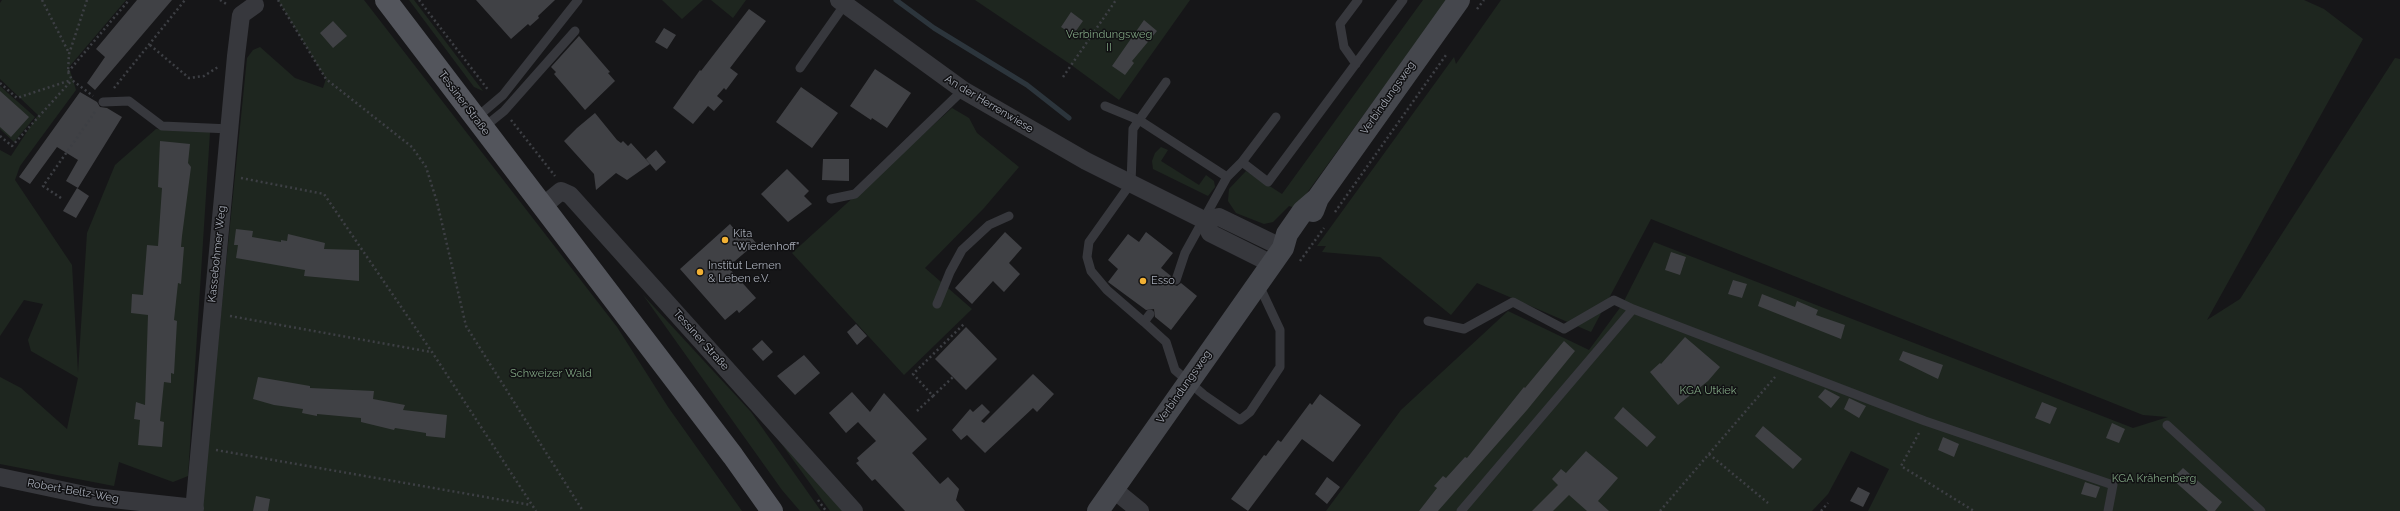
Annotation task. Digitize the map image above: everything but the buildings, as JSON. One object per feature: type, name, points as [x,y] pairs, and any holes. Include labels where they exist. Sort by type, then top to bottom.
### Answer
[{"type":"main road","name":"Tessiner Straße","points":[[386,0],[733,456],[772,511]]},
{"type":"main road","name":"Verbindungsweg","points":[[1098,511],[1113,489],[1181,376],[1258,283],[1277,256],[1287,234],[1303,211],[1318,198],[1467,6]]},
{"type":"main road","name":"Tessiner Straße","points":[[733,456],[783,511]]},
{"type":"street","name":"An der Herrenwiese","points":[[842,2],[963,90],[1105,171],[1131,183]]},
{"type":"street","name":"Kassebohmer Weg","points":[[195,510],[211,313],[236,56],[241,15],[255,5]]},
{"type":"street","points":[[1131,183],[1204,220],[1220,216],[1277,256]]},
{"type":"street","name":"Tessiner Straße","points":[[543,206],[561,191],[570,195],[854,511]]},
{"type":"street","name":"Robert-Beltz-Weg","points":[[0,477],[94,497],[195,510]]},
{"type":"street","points":[[1113,489],[1140,511]]},
{"type":"lane","points":[[480,123],[578,0]]},
{"type":"lane","points":[[1356,64],[1344,47],[1340,24],[1358,0]]},
{"type":"lane","points":[[1242,162],[1268,182],[1403,0]]},
{"type":"lane","points":[[800,68],[842,2]]},
{"type":"lane","points":[[480,123],[504,111],[574,31]]},
{"type":"lane","points":[[1166,82],[1133,130],[1131,183],[1089,242],[1088,257],[1091,271],[1107,290],[1144,322],[1167,346],[1181,376],[1240,420],[1250,412],[1280,367],[1280,330],[1258,283]]},
{"type":"lane","points":[[831,199],[855,194],[963,90]]},
{"type":"lane","points":[[103,102],[129,101],[162,126],[230,130]]},
{"type":"lane","points":[[1105,106],[1140,120],[1227,177]]},
{"type":"lane","points":[[1176,280],[1185,253],[1227,177],[1242,162],[1276,117]]},
{"type":"lane","points":[[937,304],[950,272],[962,250],[990,225],[1009,216]]},
{"type":"lane","points":[[1428,321],[1464,329],[1514,302],[1564,329],[1614,300],[1633,309],[1926,421],[2113,485],[2108,511]]},
{"type":"lane","points":[[1461,511],[1633,309]]},
{"type":"lane","points":[[1144,322],[1150,314]]},
{"type":"lane","points":[[2167,425],[2261,511]]},
{"type":"path","points":[[42,0],[69,54]]},
{"type":"path","points":[[87,0],[69,54],[68,72],[72,80],[103,102]]},
{"type":"path","points":[[68,72],[130,0]]},
{"type":"path","points":[[61,198],[43,186],[103,102],[186,0]]},
{"type":"path","points":[[278,0],[326,79],[412,146],[426,167],[437,202],[466,326],[583,511]]},
{"type":"path","points":[[1063,77],[1116,0]]},
{"type":"path","points":[[1467,6],[1484,0]]},
{"type":"path","points":[[150,45],[189,78],[204,76],[236,56]]},
{"type":"path","points":[[1331,218],[1449,51]]},
{"type":"path","points":[[0,83],[17,98],[72,80]]},
{"type":"path","points":[[0,136],[12,146],[72,80]]},
{"type":"path","points":[[225,174],[324,194],[432,352],[536,511]]},
{"type":"path","points":[[1297,265],[1326,224]]},
{"type":"path","points":[[211,313],[432,352]]},
{"type":"path","points":[[933,396],[913,374],[964,324]]},
{"type":"path","points":[[1660,511],[1783,367]]},
{"type":"path","points":[[917,411],[953,377]]},
{"type":"path","points":[[1926,421],[1901,466],[1974,511]]},
{"type":"path","points":[[200,447],[531,505]]},
{"type":"path","points":[[1709,454],[1768,503]]},
{"type":"path","points":[[1821,511],[1828,503]]},
{"type":"green space","points":[[2,0],[126,0],[69,67],[76,90],[20,166],[15,180],[72,265],[78,373],[87,233],[115,165],[156,129],[210,132],[188,476],[173,482],[119,462],[114,486],[0,464],[0,377],[21,388],[67,429],[78,378],[31,351],[28,340],[43,304],[24,300],[0,336],[0,150],[11,156],[38,115],[0,79],[0,3]]},
{"type":"green space","name":"Schweizer Wald","points":[[278,0],[364,0],[617,327],[668,407],[742,511],[201,511],[247,58],[253,50],[260,47],[295,78],[323,88],[326,79]]},
{"type":"green space","points":[[409,0],[414,0],[483,91],[474,87]]},
{"type":"green space","points":[[662,0],[703,0],[682,19]]},
{"type":"green space","points":[[711,0],[746,0],[733,18]]},
{"type":"green space","name":"Verbindungsweg II","points":[[975,0],[1190,0],[1119,100],[1070,64]]},
{"type":"green space","points":[[1423,0],[1447,0],[1296,208],[1289,206],[1273,222],[1264,224],[1236,213],[1228,201],[1229,189],[1246,171],[1282,194]]},
{"type":"green space","points":[[1501,0],[2304,0],[2324,9],[2363,39],[2207,320],[2240,299],[2395,58],[2400,59],[2400,511],[1868,511],[1889,469],[1851,451],[1828,494],[1812,511],[1326,511],[1401,410],[1508,311],[1589,350],[1622,305],[1654,242],[2133,428],[2168,417],[2143,415],[1651,219],[1591,332],[1477,283],[1451,315],[1380,257],[1322,252],[1326,246],[1317,246],[1454,57],[1456,64]]},
{"type":"green space","points":[[0,86],[35,117],[14,142],[0,129]]},
{"type":"green space","points":[[952,108],[969,118],[977,133],[1019,167],[984,208],[925,268],[972,309],[904,375],[792,253]]},
{"type":"green space","points":[[1161,147],[1168,150],[1161,161],[1199,185],[1206,175],[1214,181],[1215,187],[1208,196],[1153,169],[1152,161],[1155,153]]},
{"type":"green space","points":[[643,295],[751,412],[821,511],[800,511],[782,490]]},
{"type":"green space","points":[[778,439],[843,511],[830,511]]},
{"type":"waterway","points":[[896,0],[934,28],[1027,85],[1069,118]]},
{"type":"place","name":"Kita \"Wiedenhoff\"","points":[[725,240]]},
{"type":"place","name":"Institut Lernen & Leben e.V.","points":[[700,272]]},
{"type":"place","name":"Esso","points":[[1143,281]]},
{"type":"park label","name":"KGA Utkiek","points":[[1708,391]]},
{"type":"park label","name":"KGA Krähenberg","points":[[2154,479]]}]
